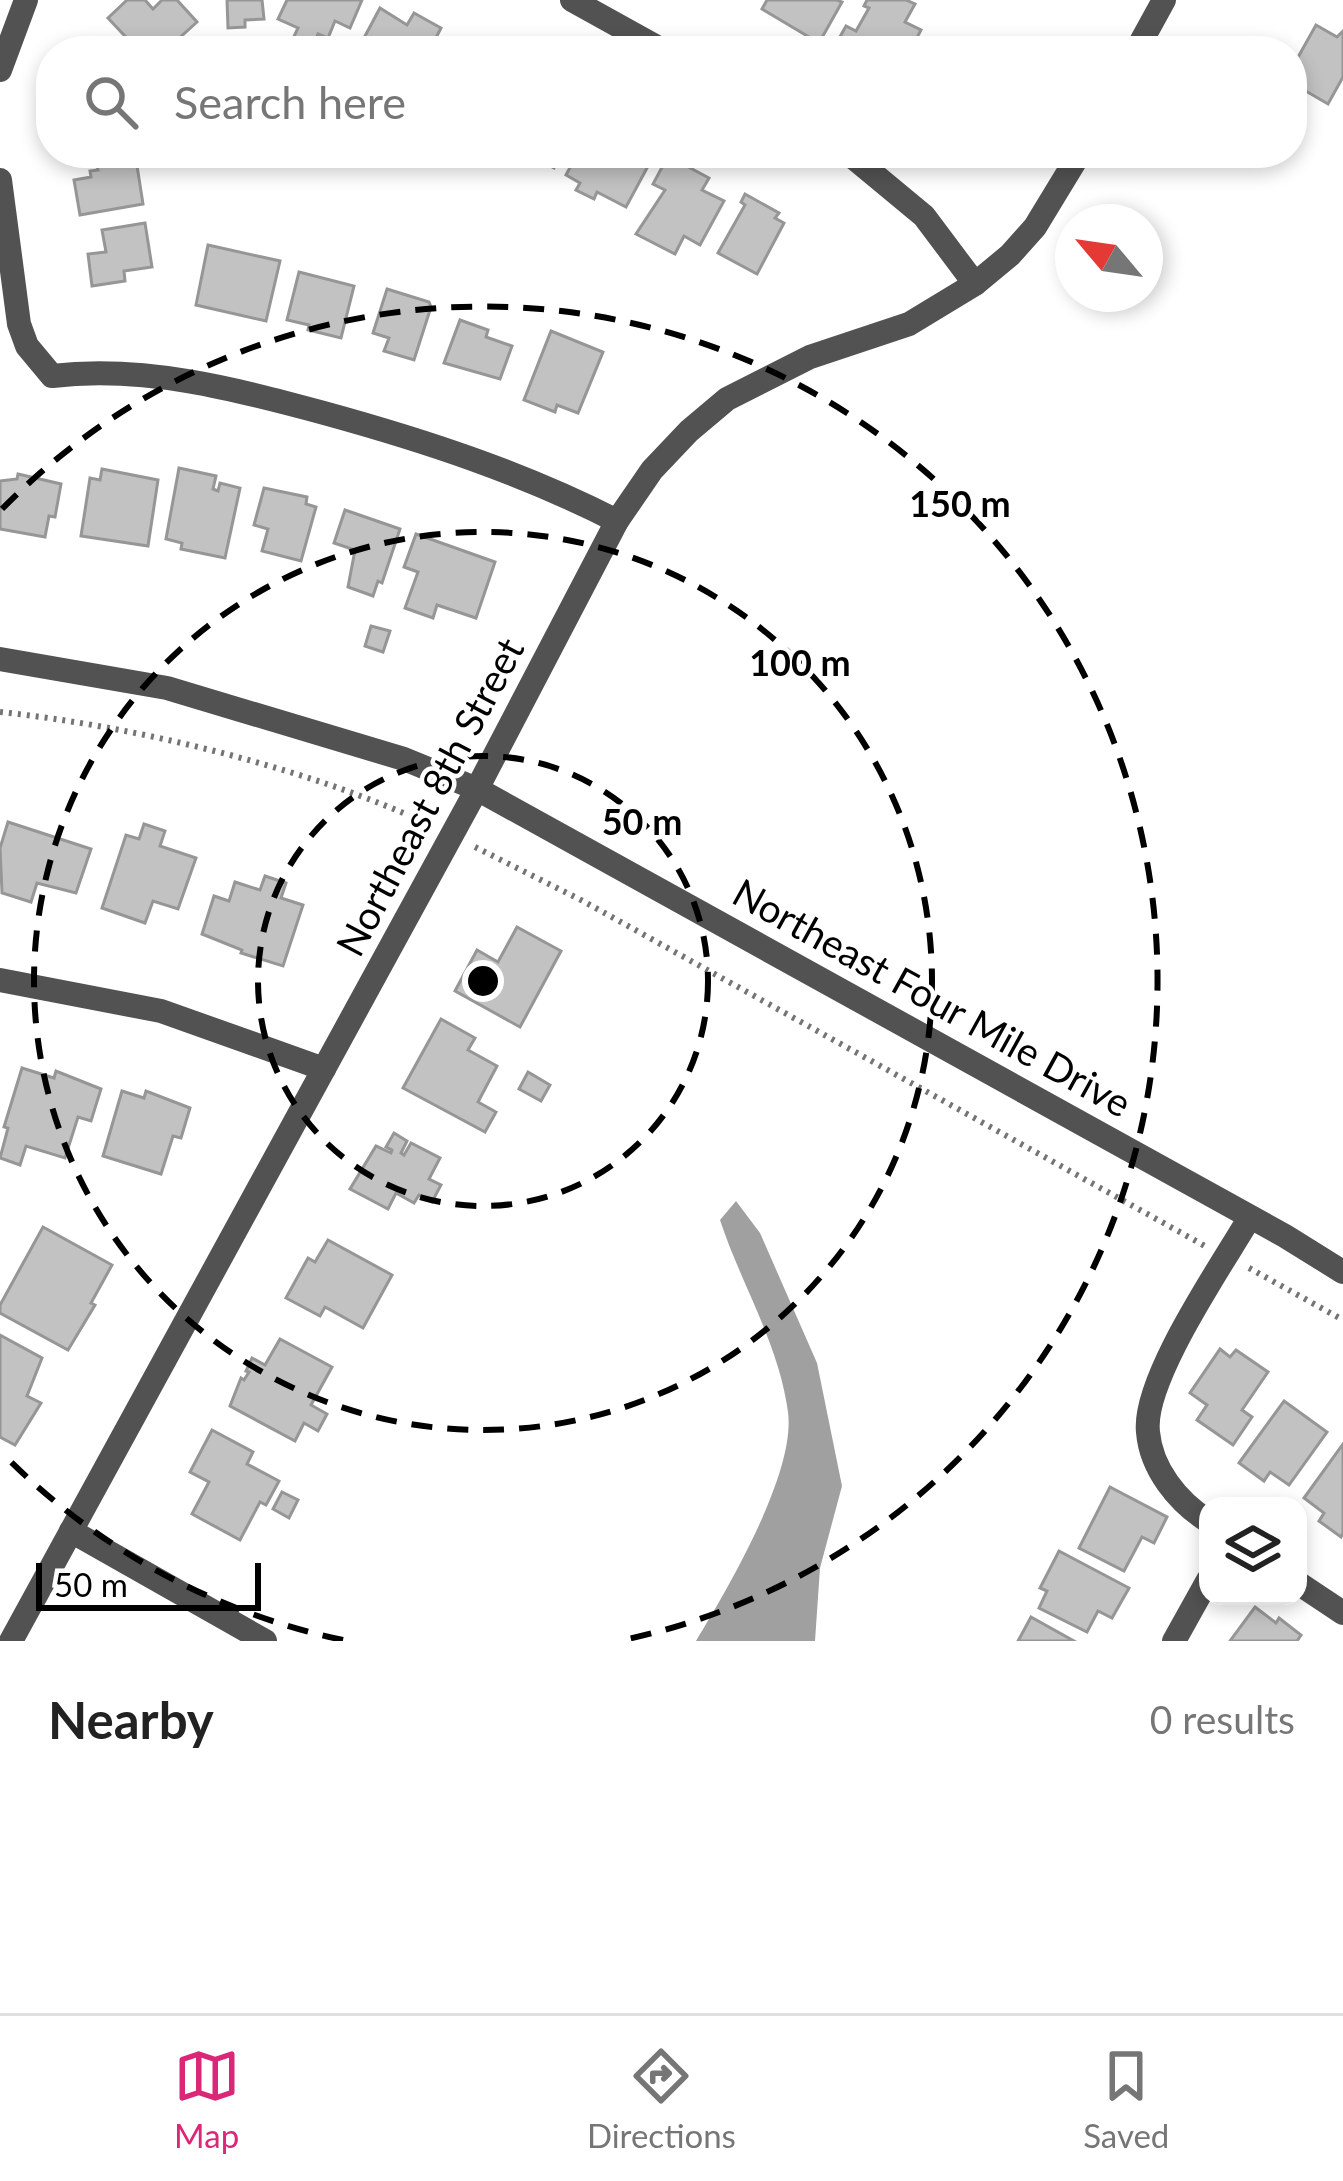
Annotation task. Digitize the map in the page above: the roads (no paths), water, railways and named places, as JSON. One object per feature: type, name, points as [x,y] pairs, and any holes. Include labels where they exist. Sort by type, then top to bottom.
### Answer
[{"type":"street","points":[[0,70],[26,0]]},
{"type":"street","points":[[572,0],[637,36]]},
{"type":"street","points":[[1144,36],[1164,0]]},
{"type":"street","points":[[866,168],[924,216],[975,284]]},
{"type":"street","name":"Northeast 8th Street","points":[[11,1641],[452,836],[617,521],[652,470],[688,430],[727,399],[810,357],[909,325],[975,284],[1035,227],[1071,168]]},
{"type":"street","points":[[0,180],[19,324],[27,346],[52,376],[99,370],[240,391],[449,449],[617,521]]},
{"type":"street","name":"Northeast Four Mile Drive","points":[[0,659],[166,688],[404,759],[477,789],[1343,1272]]},
{"type":"street","points":[[0,980],[161,1011],[324,1069]]},
{"type":"street","points":[[1199,1514],[1163,1480],[1147,1431],[1159,1376],[1250,1217]]},
{"type":"street","points":[[71,1532],[265,1641]]},
{"type":"street","points":[[1307,1588],[1343,1613]]},
{"type":"street","points":[[1174,1641],[1199,1596]]}]
